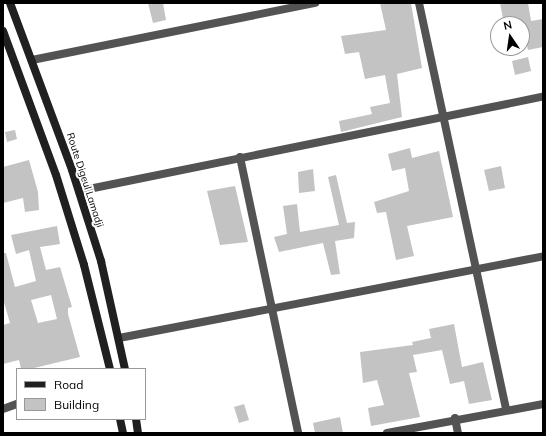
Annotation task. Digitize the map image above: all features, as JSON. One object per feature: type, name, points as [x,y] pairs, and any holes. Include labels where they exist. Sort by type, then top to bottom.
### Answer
[{"type":"main road","name":"Route Digeul Lamadji","points":[[10,3],[79,191],[126,368]]},
{"type":"main road","points":[[3,31],[80,250],[110,368]]},
{"type":"main road","points":[[120,420],[123,433]]},
{"type":"main road","points":[[136,420],[138,433]]},
{"type":"street","points":[[32,60],[315,3]]},
{"type":"street","points":[[419,3],[506,410]]},
{"type":"street","points":[[79,191],[443,116],[543,98]]},
{"type":"street","points":[[240,158],[274,307],[298,433]]},
{"type":"street","points":[[119,338],[543,256]]},
{"type":"street","points":[[3,409],[16,404]]},
{"type":"street","points":[[387,433],[455,418],[543,404]]},
{"type":"street","points":[[455,418],[458,433]]},
{"type":"building","points":[[148,3],[163,3],[166,20],[153,23]]},
{"type":"building","points":[[380,3],[411,3],[422,68],[397,74],[402,117],[341,132],[339,121],[372,114],[370,107],[390,103],[385,75],[365,79],[359,52],[345,54],[341,36],[386,30]]},
{"type":"building","points":[[500,3],[528,3],[531,21],[543,19],[543,47],[530,50],[530,16],[502,16]]},
{"type":"building","points":[[528,57],[531,71],[515,75],[512,61]]},
{"type":"building","points":[[15,130],[17,139],[7,142],[5,132]]},
{"type":"building","points":[[410,148],[412,158],[439,151],[453,217],[407,226],[414,256],[396,260],[386,212],[377,213],[374,202],[409,191],[405,168],[392,171],[388,154]]},
{"type":"building","points":[[29,160],[38,192],[39,210],[25,212],[23,198],[3,203],[3,167]]},
{"type":"building","points":[[501,166],[505,188],[489,191],[484,170]]},
{"type":"building","points":[[313,169],[315,191],[299,193],[298,172]]},
{"type":"building","points":[[336,175],[347,223],[355,222],[354,238],[335,241],[340,274],[331,275],[323,243],[279,252],[274,237],[287,234],[283,206],[297,204],[300,232],[339,225],[328,177]]},
{"type":"building","points":[[235,186],[248,242],[220,245],[207,191]]},
{"type":"building","points":[[57,226],[60,244],[40,247],[46,270],[60,267],[72,307],[68,308],[68,314],[80,357],[34,368],[21,368],[19,360],[3,364],[3,325],[10,323],[3,299],[3,253],[6,253],[15,287],[36,281],[29,250],[16,254],[11,235]],"holes":[[[51,295],[57,319],[38,323],[31,300]]]},
{"type":"building","points":[[454,324],[462,367],[483,362],[492,400],[469,404],[464,381],[450,384],[442,350],[413,355],[417,372],[409,373],[420,417],[371,426],[368,408],[384,405],[377,380],[363,383],[360,352],[413,345],[412,342],[431,338],[429,329]]},
{"type":"building","points":[[244,404],[249,420],[239,423],[234,407]]},
{"type":"building","points":[[340,417],[343,433],[315,433],[313,423]]}]
